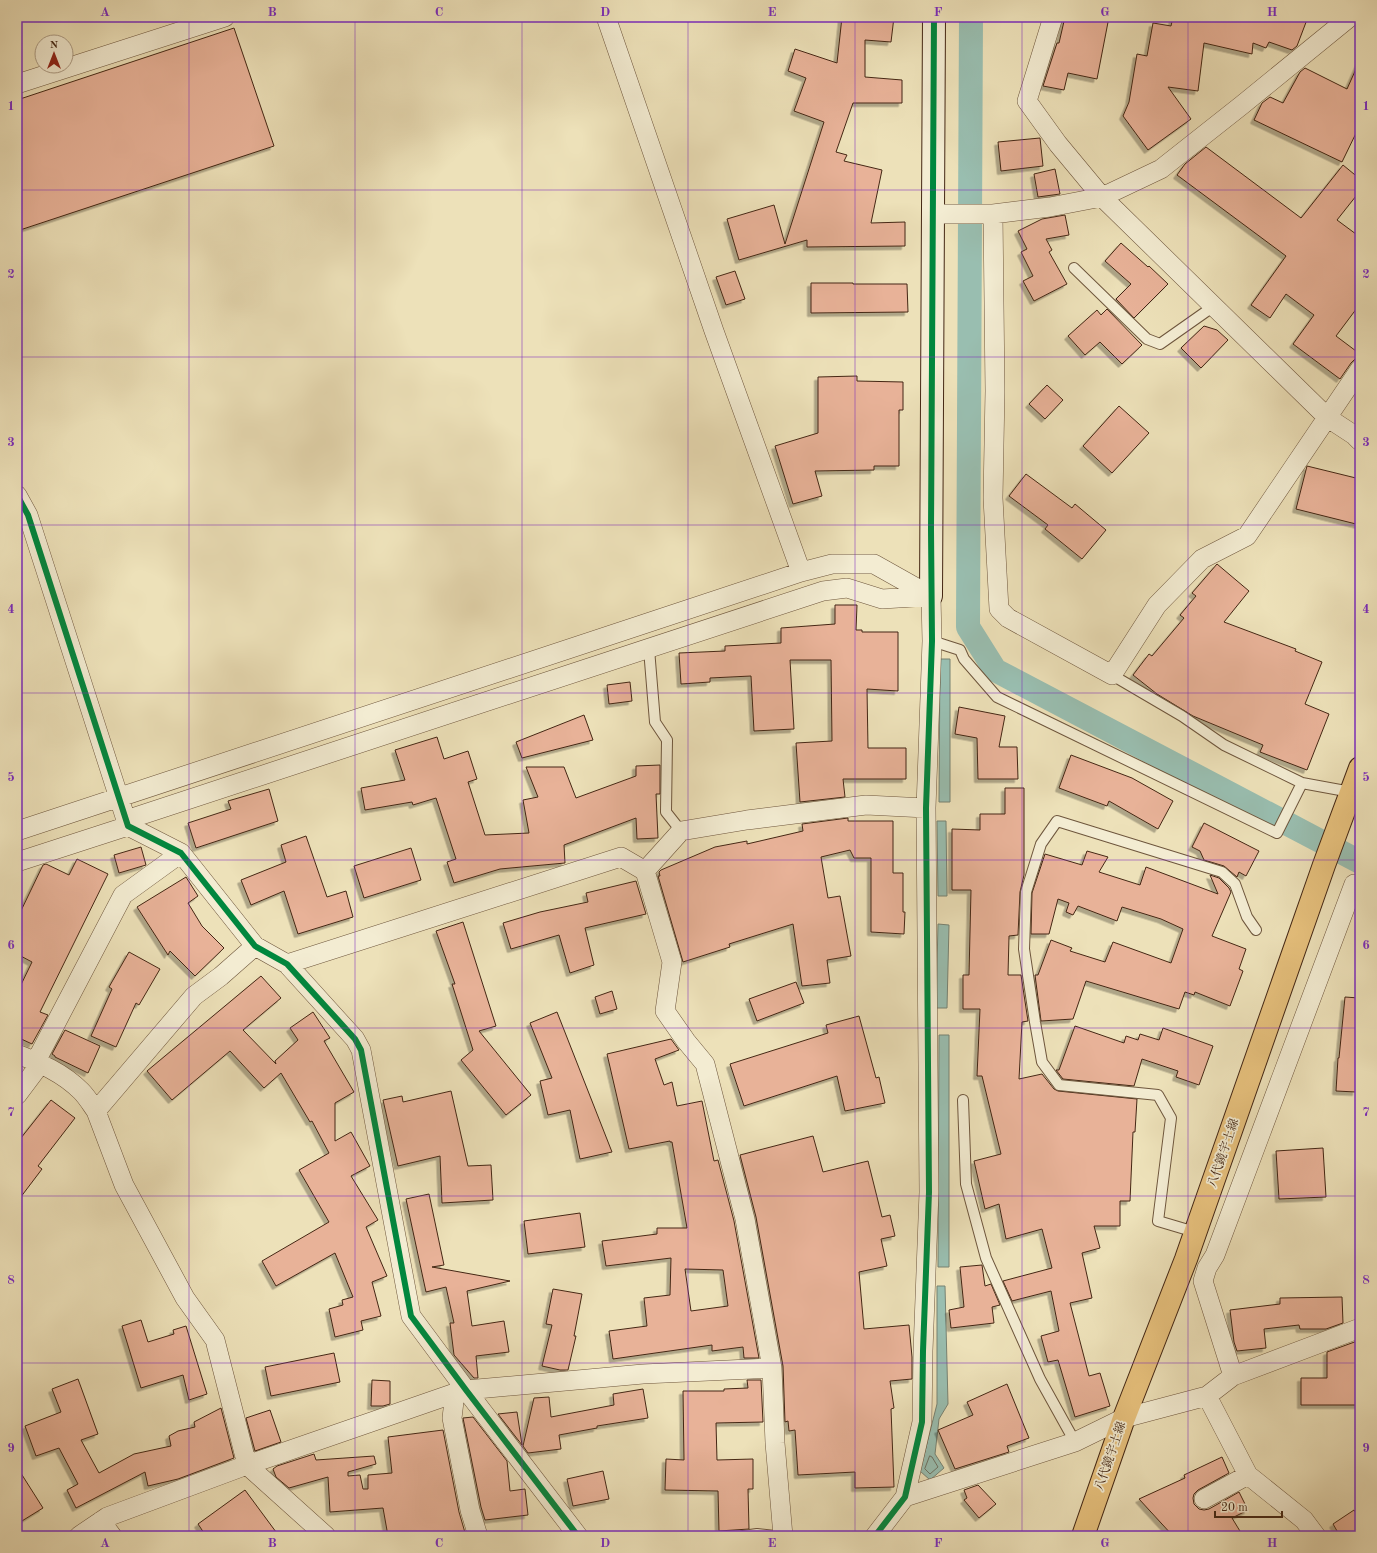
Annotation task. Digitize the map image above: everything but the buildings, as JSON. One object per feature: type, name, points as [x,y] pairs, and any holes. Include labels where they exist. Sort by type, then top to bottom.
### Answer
[{"type":"main road","name":"八代鏡宇土線","points":[[1083,1536],[1124,1418],[1193,1238],[1324,865],[1360,768]]},
{"type":"street","points":[[17,84],[225,17]]},
{"type":"street","points":[[606,17],[716,339],[801,572]]},
{"type":"street","points":[[875,1536],[905,1498],[922,1422],[929,1192],[926,808],[932,641],[934,17]]},
{"type":"street","points":[[1053,17],[1027,101],[1058,144],[1102,197],[1328,418],[1354,435],[1360,441]]},
{"type":"street","points":[[934,214],[992,214],[1050,207],[1102,197],[1160,169],[1242,105],[1350,17]]},
{"type":"street","points":[[992,214],[995,390],[993,498],[999,609],[1008,618],[1112,675],[1157,604],[1202,559],[1247,536],[1360,369]]},
{"type":"street","points":[[17,495],[28,515],[127,823],[181,853],[255,946],[287,964],[355,1039],[361,1050],[411,1316],[461,1392],[578,1536]]},
{"type":"street","points":[[17,831],[119,796],[801,572],[832,564],[874,564],[931,596]]},
{"type":"street","points":[[17,862],[127,823],[823,591],[847,588],[882,599],[931,596]]},
{"type":"street","points":[[641,625],[649,648]]},
{"type":"street","points":[[569,649],[578,672]]},
{"type":"street","points":[[645,871],[681,831],[747,820],[866,805],[926,808]]},
{"type":"street","points":[[17,1095],[35,1071],[36,1061],[123,895],[181,853]]},
{"type":"street","points":[[287,964],[621,857],[645,871],[672,962],[665,1011],[686,1042],[705,1064],[746,1219],[772,1368],[783,1536]]},
{"type":"street","points":[[1233,1376],[1203,1281],[1207,1268],[1215,1255],[1354,884],[1360,886]]},
{"type":"street","points":[[96,1111],[194,996],[222,976],[255,946]]},
{"type":"street","points":[[17,1054],[36,1061],[64,1076],[82,1091],[96,1111],[128,1192],[184,1298],[216,1340],[247,1465],[326,1536]]},
{"type":"street","points":[[1193,1238],[1215,1255]]},
{"type":"street","points":[[905,1498],[1075,1442],[1124,1418],[1207,1396],[1233,1376],[1360,1328]]},
{"type":"street","points":[[79,1536],[107,1517],[247,1465],[461,1392],[642,1374],[772,1368]]},
{"type":"street","points":[[461,1392],[452,1418],[470,1510],[478,1536]]},
{"type":"street","points":[[1207,1396],[1248,1475],[1304,1520],[1316,1536]]},
{"type":"street","points":[[1204,1499],[1248,1475]]},
{"type":"street","points":[[101,1521],[112,1536]]},
{"type":"lane","points":[[1074,268],[1147,339],[1160,344],[1214,306]]},
{"type":"lane","points":[[932,641],[960,650],[964,659],[997,697],[1277,833],[1302,784]]},
{"type":"lane","points":[[649,648],[655,722],[667,740],[666,812],[681,831]]},
{"type":"lane","points":[[1112,675],[1182,716],[1224,745],[1302,784],[1349,798]]},
{"type":"lane","points":[[1193,1238],[1158,1221],[1171,1118],[1158,1095],[1060,1085],[1042,1062],[1034,1022],[1024,949],[1026,892],[1041,844],[1057,821],[1222,872],[1235,884],[1247,917],[1256,930]]},
{"type":"lane","points":[[963,1100],[966,1184],[986,1258],[1040,1379],[1075,1442]]},
{"type":"lane","points":[[743,1536],[757,1534],[775,1536]]},
{"type":"water","points":[[940,659],[950,659],[950,802],[939,802]]},
{"type":"water","points":[[937,821],[946,821],[947,896],[938,896]]},
{"type":"water","points":[[938,924],[949,925],[947,1008],[936,1008]]},
{"type":"water","points":[[939,1035],[949,1035],[949,1267],[938,1267]]},
{"type":"water","points":[[937,1286],[945,1286],[948,1404],[939,1419],[935,1454],[944,1468],[930,1480],[920,1471],[937,1404]]},
{"type":"waterway","points":[[971,17],[968,627],[995,670],[1360,862]]},
{"type":"cycle path","points":[[875,1536],[905,1497],[922,1422],[929,1192],[926,808],[932,641],[931,530],[934,17]]},
{"type":"cycle path","points":[[17,495],[28,515],[128,826],[181,853],[255,946],[287,964],[355,1039],[361,1050],[411,1316],[578,1536]]}]
